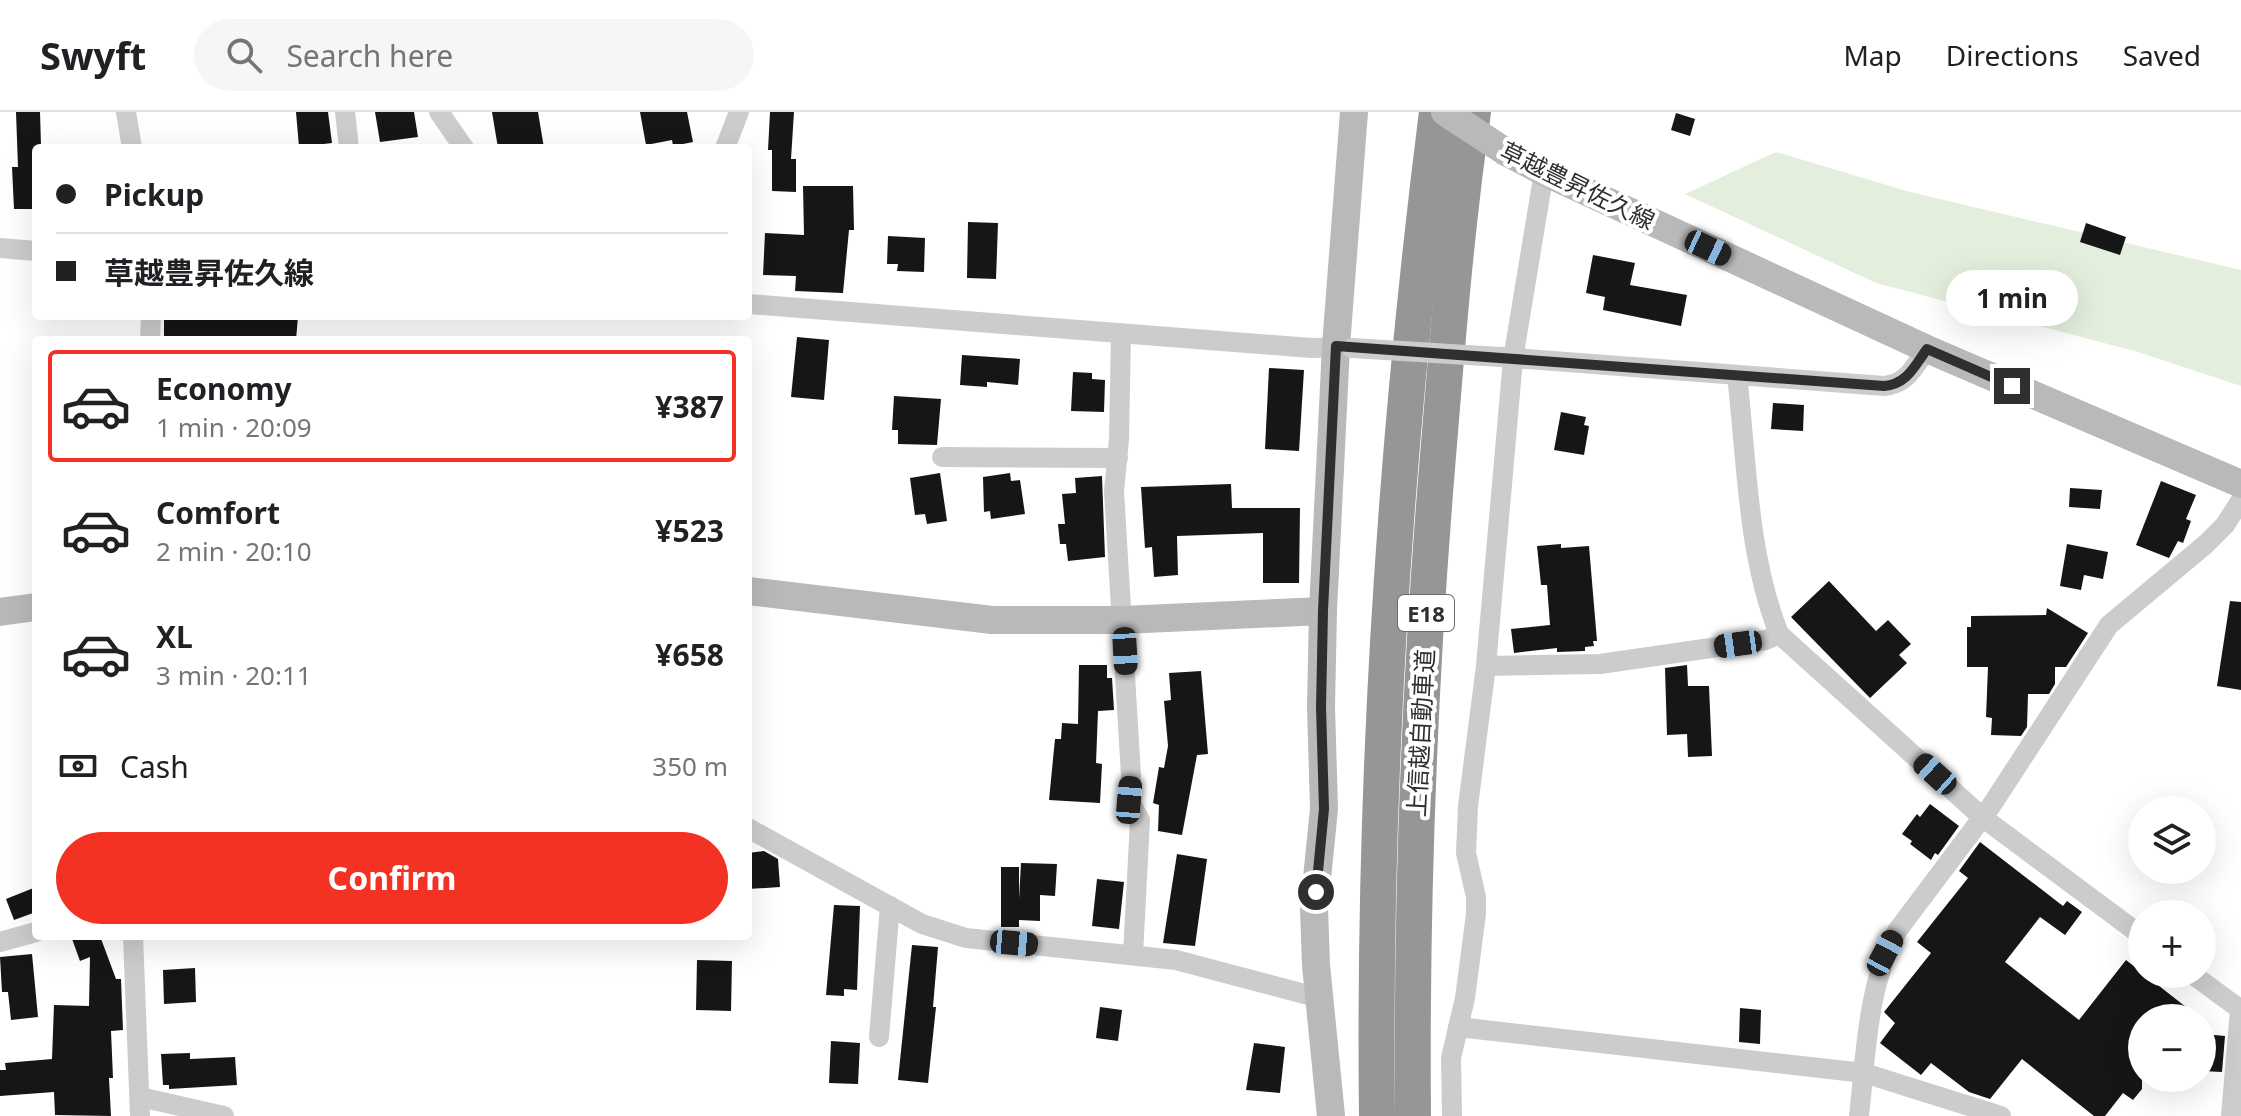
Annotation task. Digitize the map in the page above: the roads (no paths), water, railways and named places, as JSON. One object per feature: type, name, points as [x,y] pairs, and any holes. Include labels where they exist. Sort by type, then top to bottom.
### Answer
[{"type":"highway","name":"上信越自動車道","points":[[1377,1116],[1375,987],[1391,584],[1406,396],[1437,112]]},
{"type":"highway","name":"上信越自動車道","points":[[1413,1116],[1416,789],[1427,585],[1461,197],[1473,112]]},
{"type":"street","points":[[126,112],[131,144]]},
{"type":"street","points":[[345,112],[349,144]]},
{"type":"street","points":[[439,112],[461,144]]},
{"type":"street","points":[[727,144],[739,112]]},
{"type":"street","points":[[1331,1116],[1316,965],[1314,908],[1324,809],[1321,707],[1323,611],[1344,347],[1354,112]]},
{"type":"street","name":"草越豊昇佐久線","points":[[1445,112],[1506,152],[1544,172],[1927,349],[2241,484]]},
{"type":"street","points":[[1452,1116],[1451,1058],[1465,998],[1476,914],[1466,836],[1486,666],[1506,358],[1544,172]]},
{"type":"street","points":[[0,248],[32,251]]},
{"type":"street","points":[[752,304],[1311,348],[1344,347],[1506,358],[1861,386],[1894,385],[1906,379],[1927,349]]},
{"type":"street","points":[[1121,333],[1118,458],[1114,491],[1131,776],[1129,800],[1140,820],[1133,955]]},
{"type":"street","points":[[1737,375],[1758,567],[1779,634],[1982,817],[2128,926]]},
{"type":"street","points":[[942,457],[1118,458]]},
{"type":"street","points":[[1859,1116],[1873,1001],[1885,953],[1897,931],[1982,817],[2109,625],[2206,544],[2225,525],[2241,500]]},
{"type":"street","points":[[752,591],[992,620],[1123,620],[1323,611]]},
{"type":"street","points":[[0,612],[32,608]]},
{"type":"street","points":[[1486,666],[1600,664],[1766,640],[1779,634]]},
{"type":"street","points":[[752,830],[922,924],[966,938],[1176,960],[1320,998]]},
{"type":"street","points":[[879,1037],[890,906]]},
{"type":"street","points":[[0,942],[32,933]]},
{"type":"street","points":[[133,940],[140,1107],[224,1116]]},
{"type":"street","points":[[2211,988],[2240,1010],[2231,1116]]},
{"type":"street","points":[[1458,1027],[1864,1073],[2001,1116]]}]
